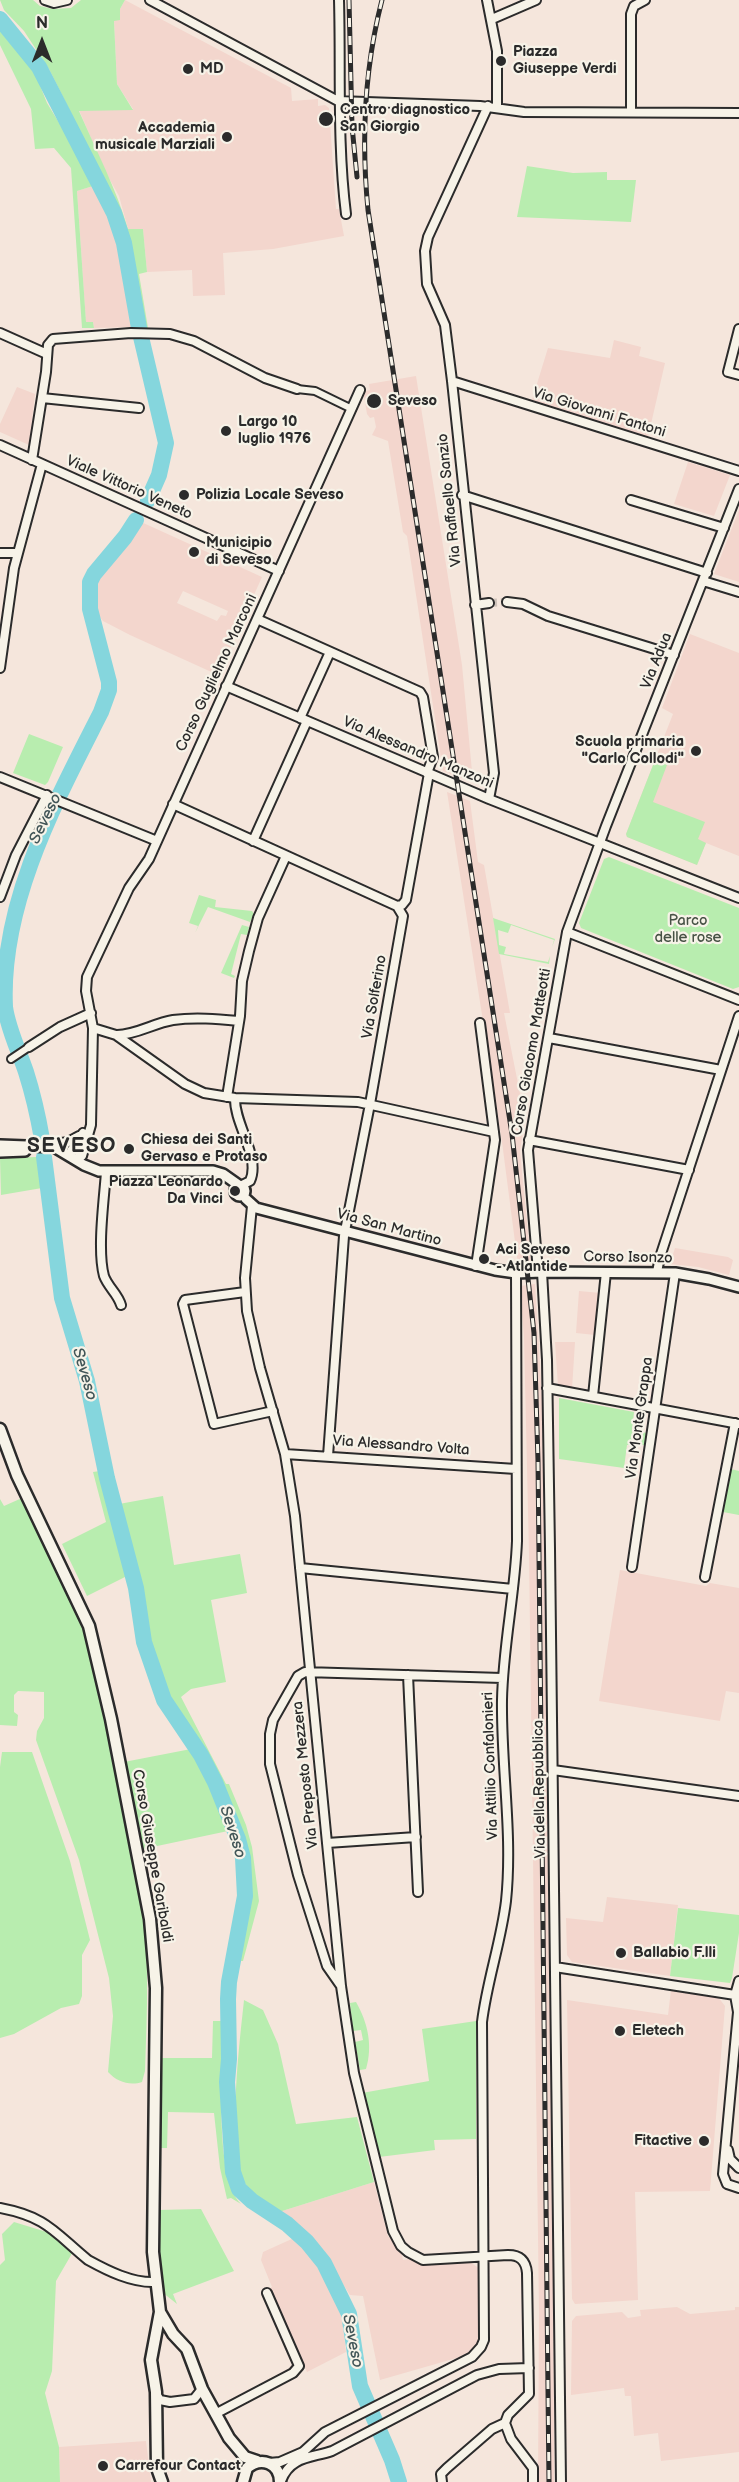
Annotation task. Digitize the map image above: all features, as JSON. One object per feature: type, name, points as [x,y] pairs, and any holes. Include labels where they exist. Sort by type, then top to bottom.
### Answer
[{"type":"main road","name":"Corso Giuseppe Garibaldi","points":[[0,1429],[17,1475],[89,1626],[111,1719],[143,1879],[154,1951],[156,1988],[153,2218],[155,2282],[160,2312]]},
{"type":"main road","points":[[160,2312],[178,2340],[187,2349],[202,2389],[235,2446],[245,2457],[257,2462],[269,2463],[278,2471],[280,2482]]},
{"type":"main road","points":[[160,2312],[151,2360],[156,2392],[156,2461],[162,2479]]},
{"type":"main road","points":[[155,2345],[166,2339],[178,2340]]},
{"type":"main road","points":[[243,2482],[247,2468],[257,2462]]},
{"type":"street","points":[[45,0],[54,3],[67,0]]},
{"type":"street","points":[[150,0],[338,101],[488,106],[519,112],[739,113]]},
{"type":"street","points":[[339,0],[341,83],[338,101],[341,173],[346,214]]},
{"type":"street","points":[[487,0],[497,51],[497,108]]},
{"type":"street","points":[[492,19],[536,0]]},
{"type":"street","points":[[631,112],[631,14],[634,6],[645,0]]},
{"type":"street","name":"Via Raffaello Sanzio","points":[[488,106],[428,237],[424,251],[427,284],[445,325],[452,381],[462,495],[494,773],[489,799]]},
{"type":"street","points":[[739,329],[728,372],[739,375]]},
{"type":"street","points":[[0,333],[47,354]]},
{"type":"street","points":[[32,460],[49,342],[53,339],[131,333],[170,334],[194,341],[265,378],[297,389],[316,392],[352,409]]},
{"type":"street","name":"Via Giovanni Fantoni","points":[[452,381],[739,471]]},
{"type":"street","name":"Corso Guglielmo Marconi","points":[[85,1134],[92,1118],[93,1040],[91,1013],[86,991],[87,977],[129,888],[149,859],[360,390]]},
{"type":"street","points":[[42,398],[140,408]]},
{"type":"street","name":"Viale Vittorio Veneto","points":[[0,445],[279,571]]},
{"type":"street","points":[[0,668],[14,568],[42,464]]},
{"type":"street","name":"Via Adua","points":[[600,844],[739,489]]},
{"type":"street","points":[[462,495],[707,573]]},
{"type":"street","points":[[631,500],[724,528]]},
{"type":"street","points":[[0,553],[18,553]]},
{"type":"street","points":[[703,581],[739,592]]},
{"type":"street","points":[[507,602],[523,604],[548,616],[674,655]]},
{"type":"street","points":[[475,605],[489,603]]},
{"type":"street","points":[[173,804],[397,906],[402,905],[406,900],[428,773],[433,757],[421,693],[257,619]]},
{"type":"street","points":[[253,841],[330,652]]},
{"type":"street","name":"Via Alessandro Manzoni","points":[[226,686],[489,799],[739,898]]},
{"type":"street","points":[[0,777],[157,841]]},
{"type":"street","points":[[0,897],[26,834],[50,796]]},
{"type":"street","name":"Corso Giacomo Matteotti","points":[[540,1272],[528,1161],[529,1140],[567,932],[600,844]]},
{"type":"street","points":[[0,1145],[58,1148],[93,1170],[106,1172],[177,1170],[219,1172],[244,1197],[253,1168],[231,1097],[243,981],[255,925],[286,855]]},
{"type":"street","name":"Via Solferino","points":[[328,1456],[345,1231],[403,916],[397,906]]},
{"type":"street","points":[[567,932],[739,1000]]},
{"type":"street","points":[[11,1059],[60,1027],[91,1013]]},
{"type":"street","points":[[657,1272],[658,1261],[739,1016]]},
{"type":"street","points":[[116,1035],[128,1034],[160,1023],[182,1019],[209,1017],[239,1021]]},
{"type":"street","points":[[476,1266],[495,1140],[480,1023]]},
{"type":"street","points":[[93,1028],[116,1035],[196,1090],[231,1097],[370,1104],[494,1132]]},
{"type":"street","points":[[549,1038],[721,1070]]},
{"type":"street","points":[[0,1152],[43,1148],[68,1142],[85,1134]]},
{"type":"street","points":[[70,1156],[81,1158],[85,1134]]},
{"type":"street","points":[[85,1134],[86,1163],[93,1170]]},
{"type":"street","points":[[529,1140],[689,1170]]},
{"type":"street","points":[[106,1172],[102,1223],[103,1271],[121,1305]]},
{"type":"street","name":"Via San Martino","points":[[244,1197],[345,1231],[476,1266],[516,1273]]},
{"type":"street","name":"Via Preposto Mezzera","points":[[244,1197],[245,1292],[249,1325],[285,1454],[300,1568],[341,1986],[357,2086],[396,2239],[408,2252],[423,2260],[515,2255],[520,2257],[526,2267],[529,2368],[527,2397],[508,2415],[505,2423],[492,2429],[447,2468],[441,2474],[442,2482]]},
{"type":"street","name":"Via della Repubblica","points":[[540,1272],[548,1388],[561,2306],[561,2482]]},
{"type":"street","points":[[593,1396],[606,1272]]},
{"type":"street","name":"Corso Isonzo","points":[[516,1273],[675,1273],[739,1287]]},
{"type":"street","name":"Via Attilio Confalonieri","points":[[269,2463],[280,2462],[303,2452],[321,2434],[472,2357],[482,2347],[485,2334],[482,2022],[484,2003],[503,1921],[507,1877],[502,1678],[517,1541],[516,1273]]},
{"type":"street","name":"Via Monte Grappa","points":[[632,1567],[675,1273]]},
{"type":"street","points":[[245,1292],[185,1300],[183,1303],[214,1424],[273,1411]]},
{"type":"street","points":[[548,1388],[737,1423],[705,1577]]},
{"type":"street","name":"Via Alessandro Volta","points":[[285,1454],[516,1469]]},
{"type":"street","points":[[300,1568],[513,1589]]},
{"type":"street","points":[[341,1986],[329,1971],[290,1845],[270,1764],[270,1734],[273,1720],[298,1676],[310,1672],[502,1678]]},
{"type":"street","points":[[408,1675],[418,1892]]},
{"type":"street","points":[[553,1770],[739,1796]]},
{"type":"street","points":[[327,1843],[416,1837]]},
{"type":"street","points":[[555,1967],[735,1995]]},
{"type":"street","points":[[739,1982],[735,1995],[738,2012],[724,2180],[729,2186],[739,2188]]},
{"type":"street","points":[[727,2146],[730,2159],[739,2168]]},
{"type":"street","points":[[0,2208],[41,2220],[97,2265],[134,2281],[155,2282]]},
{"type":"street","points":[[215,2414],[293,2373],[299,2366],[267,2293]]},
{"type":"street","points":[[280,2482],[285,2470],[295,2462],[307,2456],[332,2451],[396,2420],[487,2371],[529,2368]]},
{"type":"street","points":[[156,2392],[160,2400],[170,2402],[194,2399],[202,2389]]},
{"type":"street","points":[[505,2423],[511,2439],[533,2468],[533,2482]]},
{"type":"shaded area","points":[[125,0],[291,88],[292,101],[318,99],[318,106],[325,105],[329,108],[336,209],[339,209],[344,236],[273,249],[223,253],[225,295],[193,296],[192,270],[147,272],[143,229],[128,229],[119,196],[105,171],[79,110],[133,109],[117,84],[114,20]]},
{"type":"shaded area","points":[[93,186],[115,232],[132,327],[94,328],[93,322],[86,323],[77,191]]},
{"type":"shaded area","points":[[614,340],[641,347],[639,356],[665,363],[648,437],[532,400],[548,348],[610,358]]},
{"type":"shaded area","points":[[416,376],[462,665],[473,782],[443,771],[407,536],[403,532],[388,441],[372,435],[376,427],[374,417],[370,418],[367,414],[364,396],[366,391],[370,390],[369,384]]},
{"type":"shaded area","points":[[17,387],[35,394],[29,445],[0,432],[0,424]]},
{"type":"shaded area","points":[[688,462],[730,475],[714,516],[674,504]]},
{"type":"shaded area","points":[[739,510],[739,582],[714,574]]},
{"type":"shaded area","points":[[139,521],[262,577],[218,675],[130,635],[103,621],[98,615],[95,593],[99,578],[107,564],[126,544]],"holes":[[[183,591],[228,611],[226,616],[221,615],[217,621],[177,603]]]},
{"type":"shaded area","name":"Scuola primaria \"Carlo Collodi\"","points":[[690,634],[739,653],[739,856],[706,843],[697,865],[627,837],[626,834],[673,714],[662,708]]},
{"type":"shaded area","points":[[447,792],[470,801],[478,862],[484,865],[510,1013],[504,1013],[525,1119],[520,1151],[531,1263],[518,1265],[502,1142]]},
{"type":"shaded area","points":[[675,1248],[728,1257],[733,1260],[729,1275],[698,1267],[670,1264]]},
{"type":"shaded area","points":[[535,1284],[542,1398],[554,2482],[538,2482],[539,2312],[529,1554],[524,1337],[520,1286]]},
{"type":"shaded area","points":[[579,1291],[601,1293],[595,1335],[576,1333]]},
{"type":"shaded area","points":[[555,1342],[575,1342],[572,1389],[558,1386]]},
{"type":"shaded area","points":[[620,1570],[706,1586],[710,1583],[739,1588],[739,1693],[726,1691],[720,1721],[599,1701]]},
{"type":"shaded area","points":[[607,1897],[678,1905],[670,1976],[572,1962],[567,1955],[566,1918],[603,1922]]},
{"type":"shaded area","points":[[671,1990],[718,1997],[725,2006],[710,2191],[635,2192],[638,2300],[575,2304],[572,2299],[567,2000],[668,2015]]},
{"type":"shaded area","points":[[374,2182],[388,2236],[401,2252],[403,2260],[409,2259],[432,2265],[470,2262],[480,2269],[481,2331],[477,2344],[467,2355],[380,2380],[363,2296],[350,2295],[321,2250],[307,2234],[279,2212]]},
{"type":"shaded area","points":[[294,2238],[334,2284],[340,2298],[346,2352],[307,2372],[270,2288],[272,2287],[261,2260],[263,2252]]},
{"type":"shaded area","points":[[677,2307],[690,2314],[735,2310],[735,2307],[739,2307],[739,2452],[661,2461],[658,2433],[634,2436],[631,2396],[625,2396],[624,2388],[571,2395],[572,2321],[576,2316],[622,2312],[628,2318],[641,2316],[640,2310]]},
{"type":"shaded area","points":[[146,2441],[151,2482],[60,2482],[59,2447]]},
{"type":"green space","points":[[0,0],[33,0],[40,6],[53,9],[71,8],[81,0],[125,0],[120,9],[120,20],[114,21],[117,84],[133,110],[79,111],[112,184],[128,229],[143,229],[147,272],[139,274],[148,328],[146,328],[130,244],[118,207],[49,69],[24,31],[4,10]]},
{"type":"green space","points":[[0,31],[35,73],[47,103],[93,186],[77,191],[86,322],[93,322],[94,328],[82,328],[71,168],[54,148],[35,149],[31,109],[0,45]]},
{"type":"green space","points":[[527,166],[573,173],[607,172],[607,180],[636,180],[631,222],[517,217]]},
{"type":"green space","points":[[29,734],[63,747],[45,785],[13,773]]},
{"type":"green space","points":[[655,760],[667,765],[653,802],[705,822],[698,839],[706,843],[697,865],[627,837],[626,834]]},
{"type":"green space","name":"Parco delle rose","points":[[609,857],[739,908],[739,987],[733,989],[581,928],[579,923],[604,859]]},
{"type":"green space","points":[[199,895],[216,900],[215,907],[252,911],[254,914],[250,922],[208,907],[195,933],[198,926],[189,923]]},
{"type":"green space","points":[[493,918],[555,939],[552,947],[554,940],[511,925],[508,933],[498,930],[499,945],[506,947],[504,954],[548,962],[550,956],[549,964],[499,954]]},
{"type":"green space","points":[[242,925],[249,927],[247,935],[241,934],[231,974],[235,976],[234,978],[221,973]]},
{"type":"green space","points":[[37,1157],[42,1188],[1,1195],[0,1158]]},
{"type":"green space","points":[[559,1398],[634,1412],[632,1430],[647,1433],[645,1445],[627,1445],[624,1468],[559,1459]]},
{"type":"green space","points":[[731,1469],[739,1471],[739,1515],[723,1512]]},
{"type":"green space","points":[[100,1471],[127,1576],[87,1596],[62,1544],[106,1522],[93,1472]]},
{"type":"green space","points":[[163,1496],[174,1565],[240,1554],[247,1593],[211,1600],[226,1682],[191,1689],[181,1697],[226,1784],[229,1784],[246,1825],[252,1847],[259,1901],[243,1961],[239,1961],[252,1896],[242,1836],[213,1764],[167,1694],[150,1645],[141,1584],[119,1504]]},
{"type":"green space","points":[[22,1498],[84,1628],[141,1895],[147,1961],[145,2071],[142,2082],[133,2084],[115,2078],[108,2072],[113,2016],[109,1978],[79,1860],[36,1740],[37,1731],[44,1718],[44,1692],[18,1691],[14,1695],[14,1712],[18,1715],[17,1726],[0,1725],[0,1499],[4,1506]]},
{"type":"green space","points":[[191,1749],[203,1771],[228,1831],[143,1849],[124,1762]]},
{"type":"green space","points":[[2,1752],[32,1752],[70,1861],[90,1940],[82,1955],[82,1996],[79,2004],[61,2008],[14,2034],[0,2038],[0,1767]]},
{"type":"green space","points":[[678,1908],[739,1915],[739,1933],[730,1983],[670,1976]]},
{"type":"green space","points":[[244,2000],[263,2010],[278,2044],[296,2124],[357,2117],[374,2182],[279,2212],[247,2186],[240,2171],[235,2124],[237,2068]]},
{"type":"green space","points":[[356,2002],[364,2018],[369,2043],[366,2069],[360,2070],[355,2042],[363,2040],[361,2030],[353,2031],[350,2003]]},
{"type":"green space","points":[[213,2021],[223,2021],[221,2090],[223,2144],[226,2169],[232,2190],[241,2204],[231,2198],[227,2199],[220,2168],[214,2113],[168,2112],[167,2148],[159,2148],[161,2058],[212,2058]]},
{"type":"green space","points":[[476,2021],[476,2139],[434,2140],[435,2150],[379,2157],[362,2093],[429,2081],[422,2029]]},
{"type":"green space","points":[[201,2209],[234,2271],[173,2294],[177,2304],[162,2292],[158,2210]]},
{"type":"green space","points":[[14,2222],[50,2233],[74,2250],[56,2281],[52,2371],[45,2393],[59,2447],[60,2482],[0,2482],[0,2265],[5,2260],[2,2234]]},
{"type":"waterway","name":"Seveso","points":[[0,19],[39,67],[114,213],[124,243],[139,328]]},
{"type":"waterway","name":"Seveso","points":[[141,337],[166,443],[159,475],[148,500]]},
{"type":"waterway","name":"Seveso","points":[[42,1139],[31,1089],[6,1015],[6,968],[21,891],[34,854],[66,781],[101,712],[109,690],[109,682],[90,609],[90,582],[136,520]]},
{"type":"waterway","name":"Seveso","points":[[44,1157],[62,1298],[87,1381],[107,1478],[136,1588],[144,1642],[164,1700],[201,1755],[215,1782],[238,1839],[243,1858],[245,1896],[228,1999],[227,2082],[233,2172],[239,2189],[252,2201],[287,2224],[307,2242],[324,2263],[349,2314],[360,2386],[399,2482]]},
{"type":"tunnel","points":[[489,603],[507,602]]},
{"type":"railway","points":[[349,0],[352,126],[357,177]]},
{"type":"railway","points":[[382,0],[371,52],[366,104],[365,157],[368,210],[512,1134],[534,1333],[538,1461],[549,2482]]},
{"type":"place","name":"Piazza Giuseppe Verdi","points":[[501,61]]},
{"type":"place","name":"MD","points":[[188,69]]},
{"type":"place","name":"Centro diagnostico San Giorgio","points":[[326,119]]},
{"type":"place","name":"Accademia musicale Marziali","points":[[227,137]]},
{"type":"place","name":"Seveso","points":[[374,401]]},
{"type":"place","name":"Largo 10 luglio 1976","points":[[226,431]]},
{"type":"place","name":"Polizia Locale Seveso","points":[[184,495]]},
{"type":"place","name":"Municipio di Seveso","points":[[194,552]]},
{"type":"place","name":"Scuola primaria \"Carlo Collodi\"","points":[[696,751]]},
{"type":"place","name":"Chiesa dei Santi Gervaso e Protaso","points":[[129,1149]]},
{"type":"place","name":"Piazza Leonardo Da Vinci","points":[[235,1191]]},
{"type":"place","name":"Aci Seveso - Atlantide","points":[[484,1259]]},
{"type":"place","name":"Ballabio F.lli","points":[[621,1953]]},
{"type":"place","name":"Eletech","points":[[620,2031]]},
{"type":"place","name":"Fitactive","points":[[704,2141]]},
{"type":"place","name":"Carrefour Contact","points":[[103,2466]]},
{"type":"district","name":"SEVESO","points":[[72,1147]]}]
